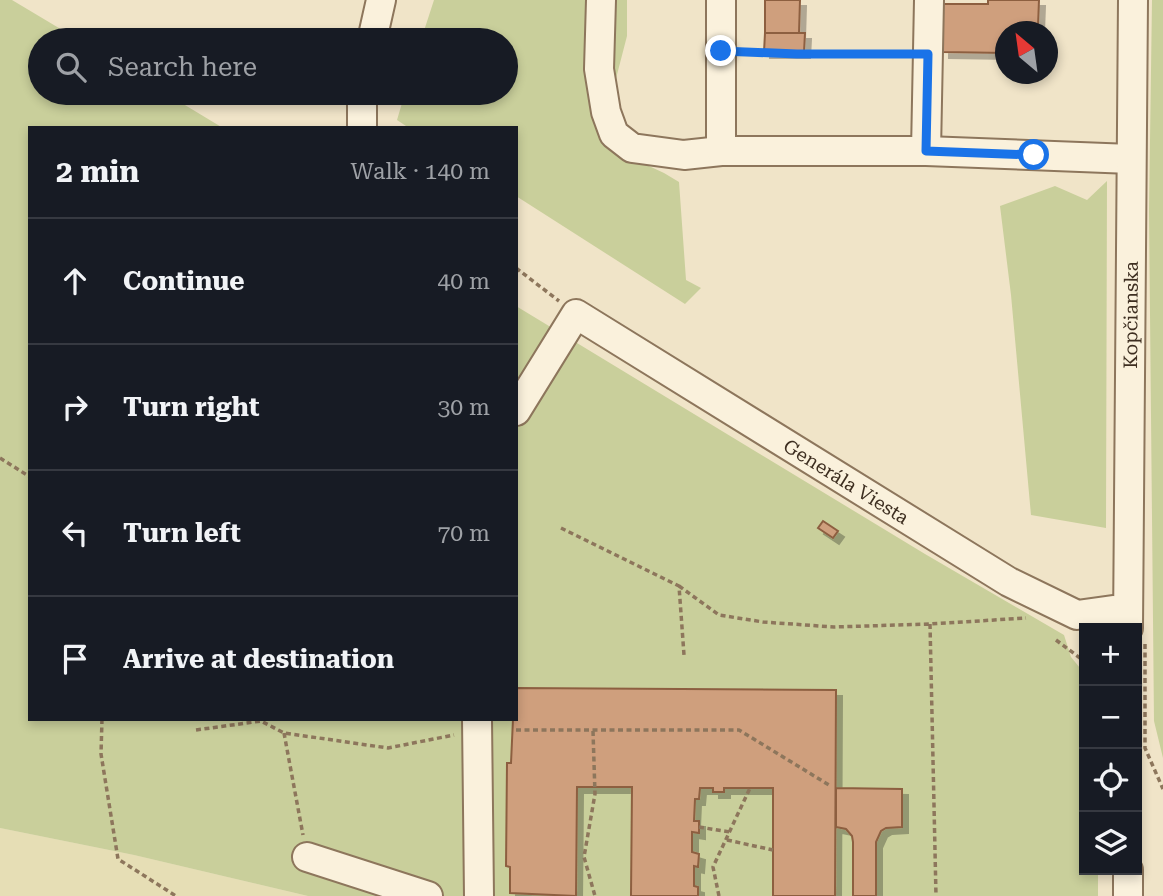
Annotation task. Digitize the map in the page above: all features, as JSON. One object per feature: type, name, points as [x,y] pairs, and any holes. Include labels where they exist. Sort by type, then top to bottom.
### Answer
[{"type":"street","points":[[375,28],[381,0]]},
{"type":"street","points":[[601,0],[599,69],[606,112],[614,134],[632,148],[684,155],[721,151],[926,151],[1131,159]]},
{"type":"street","points":[[721,0],[721,151]]},
{"type":"street","points":[[926,151],[929,0]]},
{"type":"street","name":"Kopčianska","points":[[1128,621],[1133,0]]},
{"type":"street","points":[[362,105],[362,126]]},
{"type":"street","points":[[518,408],[576,314]]},
{"type":"street","name":"Generála Viesta","points":[[576,314],[1009,582],[1083,622],[1113,610],[1128,621]]},
{"type":"street","points":[[477,725],[479,896]]},
{"type":"street","points":[[307,858],[428,896]]},
{"type":"street","points":[[1128,875],[1128,896]]},
{"type":"path","points":[[721,51],[928,54]]},
{"type":"path","points":[[518,270],[576,314]]},
{"type":"path","points":[[0,458],[28,476]]},
{"type":"path","points":[[561,528],[679,586],[719,615],[762,622],[834,627],[1037,618]]},
{"type":"path","points":[[679,586],[684,655]]},
{"type":"path","points":[[930,624],[936,896]]},
{"type":"path","points":[[1056,640],[1079,657]]},
{"type":"path","points":[[102,721],[101,754],[118,859],[176,896]]},
{"type":"path","points":[[197,730],[261,721],[284,733],[388,748],[477,725]]},
{"type":"path","points":[[516,730],[739,730],[829,785]]},
{"type":"path","points":[[593,732],[595,794],[584,857],[594,896]]},
{"type":"path","points":[[284,733],[307,858]]},
{"type":"path","points":[[719,896],[713,867],[750,788]]},
{"type":"path","points":[[699,828],[730,832]]},
{"type":"path","points":[[726,839],[773,850]]},
{"type":"shaded area","points":[[0,828],[134,855],[308,896],[0,896]]},
{"type":"green space","points":[[0,0],[12,0],[59,28],[28,28],[28,105],[185,105],[220,126],[28,126],[28,721],[518,721],[518,307],[1064,635],[1071,657],[1079,667],[1079,875],[1098,875],[1098,896],[308,896],[134,855],[0,828]]},
{"type":"green space","points":[[434,0],[627,0],[627,36],[605,121],[623,154],[679,182],[686,280],[701,288],[685,304],[518,197],[518,126],[406,126],[397,120],[401,105],[518,105],[518,28],[425,28]]},
{"type":"green space","points":[[1152,0],[1163,0],[1163,758],[1154,721],[1149,211]]},
{"type":"green space","points":[[1107,181],[1106,528],[1031,515],[1000,206],[1055,186],[1087,200]]},
{"type":"building","points":[[765,0],[800,0],[799,33],[765,33]]},
{"type":"building","points":[[988,0],[1039,0],[1038,21],[995,21],[995,53],[943,52],[943,4],[988,4]]},
{"type":"building","points":[[765,33],[805,33],[804,52],[764,52]]},
{"type":"building","points":[[823,521],[838,531],[833,538],[818,528]]},
{"type":"building","points":[[518,688],[836,690],[835,896],[773,896],[773,788],[724,788],[724,792],[713,792],[713,788],[700,788],[699,799],[695,799],[694,821],[699,821],[699,833],[692,832],[692,852],[699,854],[698,867],[694,866],[694,886],[698,887],[698,896],[631,896],[632,787],[577,787],[576,896],[510,893],[510,867],[506,866],[507,763],[511,763],[513,721],[518,721]]},
{"type":"building","points":[[836,788],[902,789],[902,827],[886,828],[881,831],[876,842],[876,896],[853,896],[853,842],[846,829],[836,827]]},
{"type":"route","points":[[721,51],[928,54],[926,151],[1034,155]]}]
